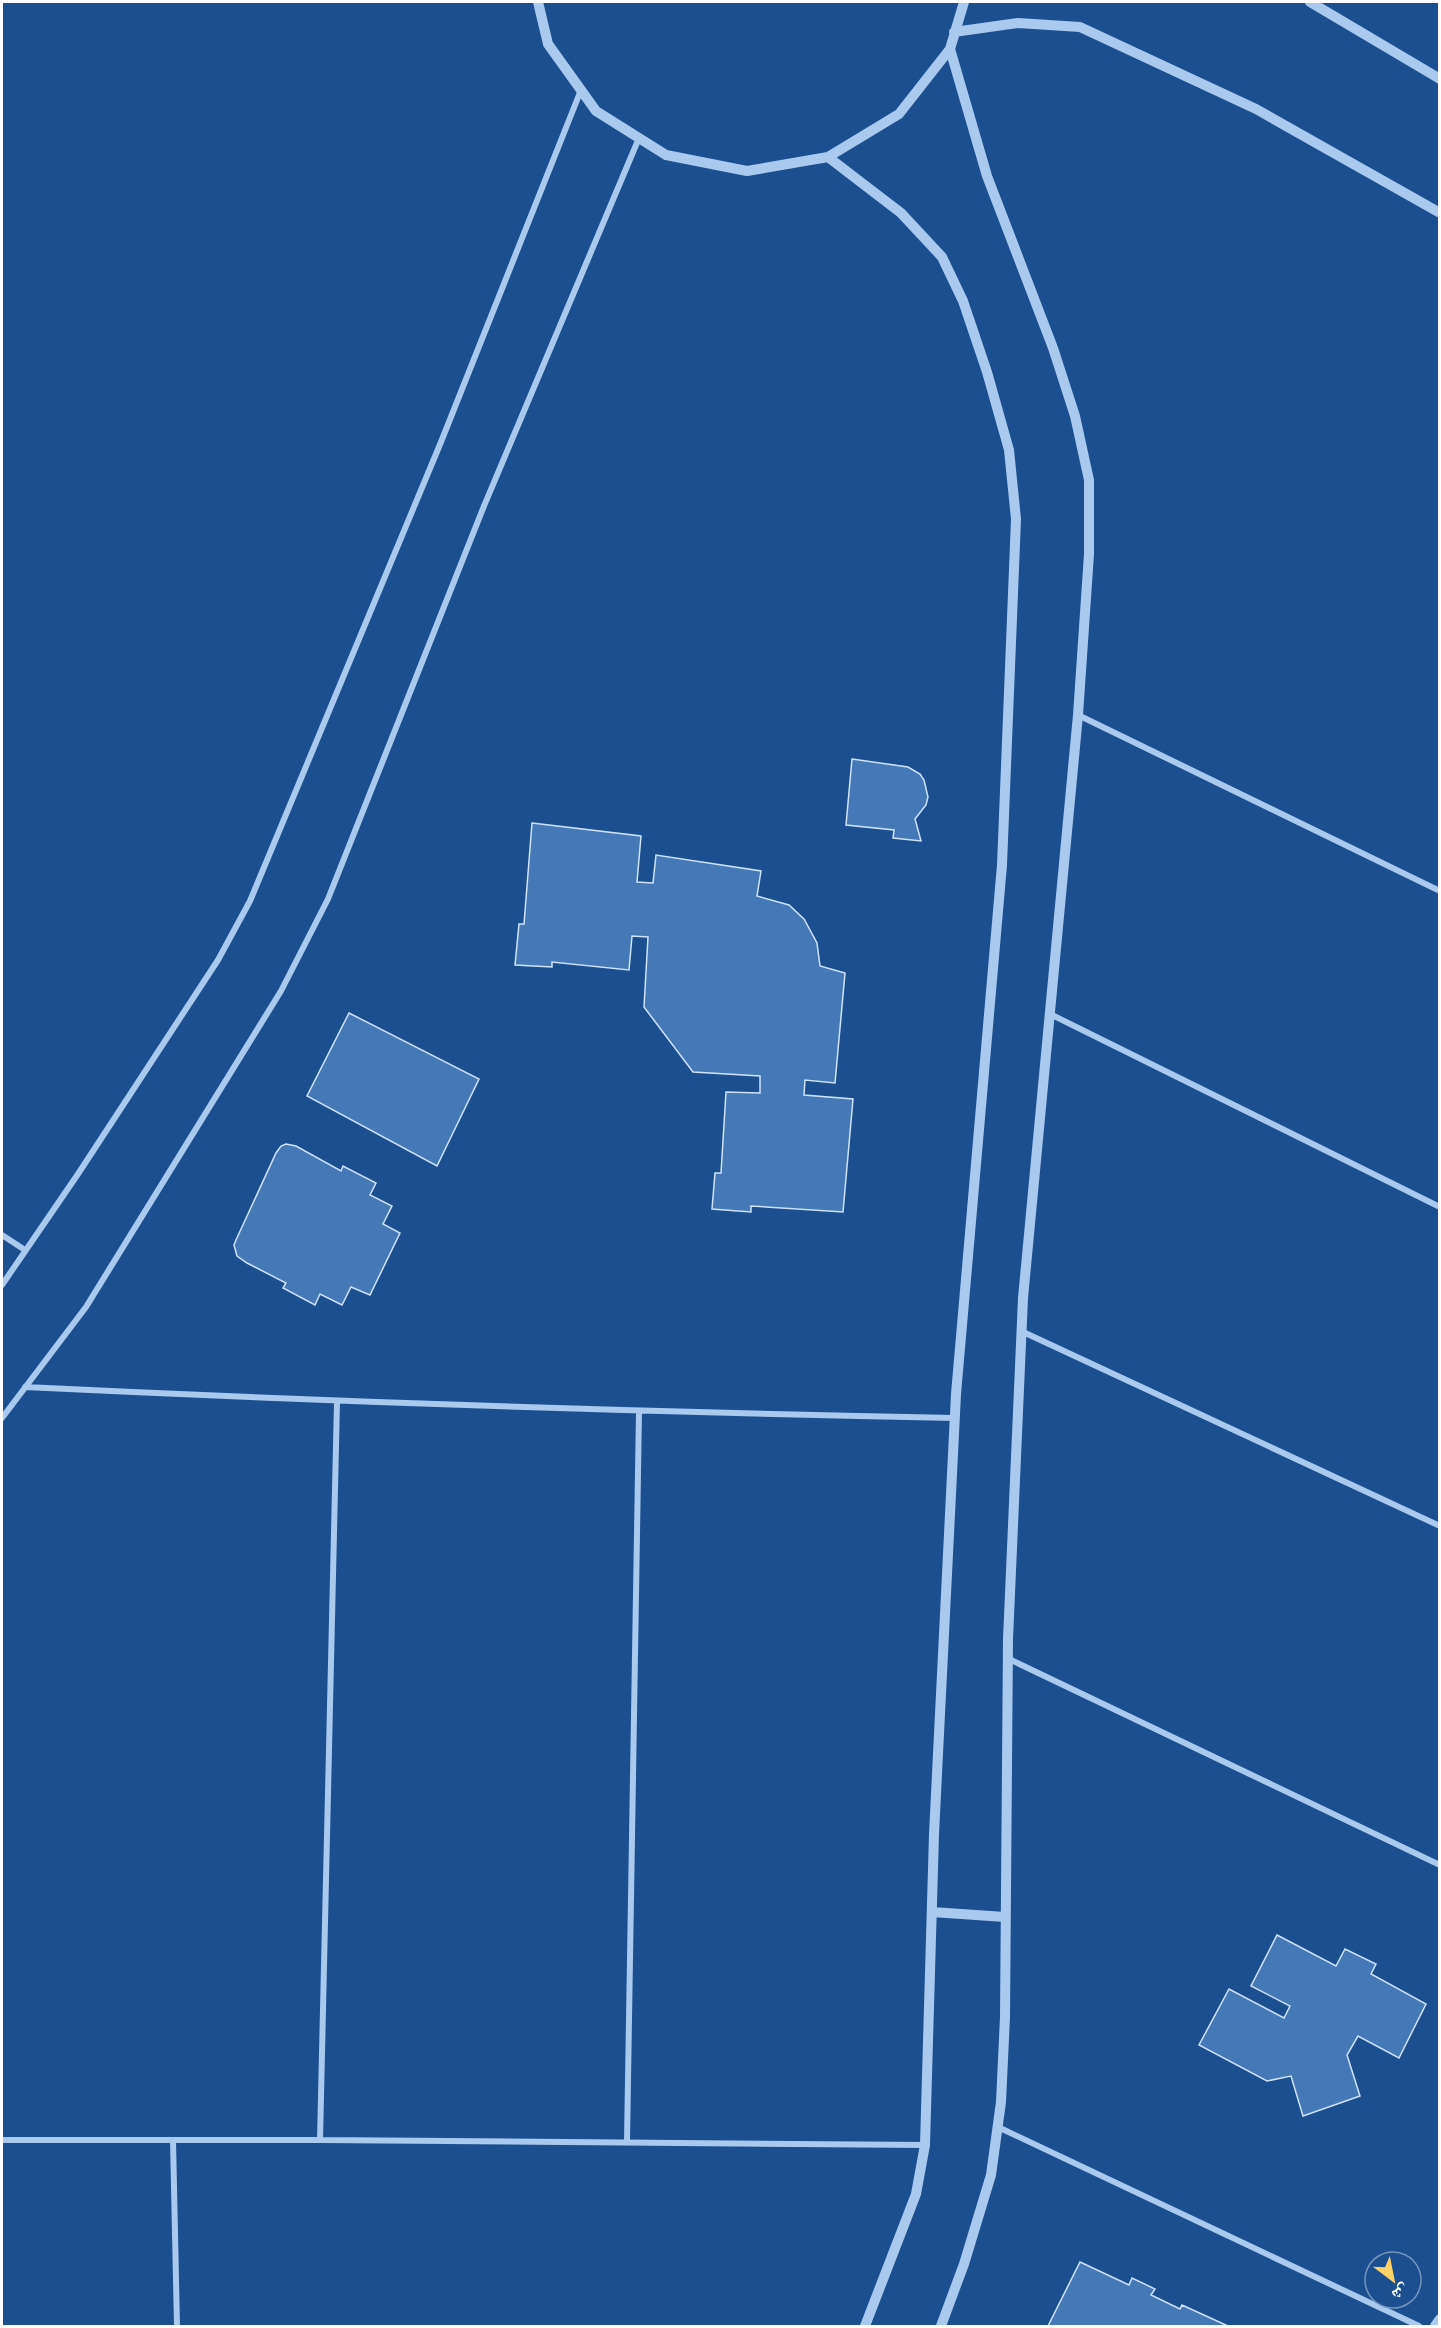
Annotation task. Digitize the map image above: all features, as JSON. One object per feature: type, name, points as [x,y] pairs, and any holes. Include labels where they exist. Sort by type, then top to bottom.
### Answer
[{"type":"street","points":[[538,2],[548,45],[596,111],[666,155],[747,171],[828,157],[899,114],[950,49],[964,2]]},
{"type":"street","points":[[1310,2],[1440,79]]},
{"type":"street","points":[[954,32],[1018,23],[1080,27],[1256,109],[1440,213]]},
{"type":"street","points":[[941,2326],[964,2264],[992,2175],[1001,2102],[1005,2017],[1007,1658],[1021,1331],[1048,1013],[1077,715],[1089,554],[1089,480],[1075,416],[1053,348],[987,176],[950,49]]},
{"type":"street","points":[[2,1285],[218,960],[250,901],[441,442],[581,90]]},
{"type":"street","points":[[2,1418],[86,1307],[281,991],[328,899],[483,506],[639,138]]},
{"type":"street","points":[[828,157],[901,213],[942,256],[963,301],[987,372],[1009,450],[1016,519],[1002,865],[955,1418],[932,1912],[925,2145],[916,2194],[865,2326]]},
{"type":"street","points":[[1077,715],[1440,891]]},
{"type":"street","points":[[1048,1013],[1440,1207]]},
{"type":"street","points":[[2,1235],[25,1250]]},
{"type":"street","points":[[1021,1331],[1440,1526]]},
{"type":"street","points":[[25,1387],[337,1402],[639,1412],[955,1418]]},
{"type":"street","points":[[320,2140],[337,1402]]},
{"type":"street","points":[[627,2141],[639,1412]]},
{"type":"street","points":[[1007,1658],[1440,1865]]},
{"type":"street","points":[[932,1912],[1005,1917]]},
{"type":"street","points":[[998,2127],[1419,2326]]},
{"type":"street","points":[[2,2140],[627,2141],[925,2145]]},
{"type":"street","points":[[173,2140],[177,2326]]},
{"type":"street","points":[[1435,2326],[1440,2319]]},
{"type":"building","points":[[852,759],[908,767],[920,774],[924,780],[928,797],[926,805],[915,819],[921,841],[893,838],[894,830],[846,825]]},
{"type":"building","points":[[532,823],[641,836],[637,882],[653,883],[656,855],[761,871],[757,896],[789,905],[804,919],[817,943],[820,966],[845,973],[835,1083],[805,1080],[804,1095],[853,1099],[843,1212],[751,1206],[751,1212],[712,1209],[715,1173],[721,1173],[726,1092],[760,1093],[760,1076],[693,1072],[644,1007],[648,937],[632,936],[629,970],[552,962],[552,967],[515,965],[519,924],[524,924]]},
{"type":"building","points":[[349,1013],[479,1079],[437,1166],[307,1096]]},
{"type":"building","points":[[286,1144],[296,1146],[341,1171],[343,1166],[376,1183],[370,1195],[392,1206],[383,1224],[400,1233],[370,1295],[351,1287],[342,1305],[320,1294],[315,1305],[283,1288],[286,1283],[237,1256],[234,1245],[236,1240],[276,1153],[281,1146]]},
{"type":"building","points":[[1277,1935],[1336,1966],[1345,1949],[1376,1964],[1371,1974],[1426,2004],[1399,2058],[1358,2036],[1347,2055],[1360,2096],[1303,2116],[1291,2076],[1267,2081],[1199,2045],[1229,1989],[1284,2018],[1290,2006],[1251,1986]]},
{"type":"building","points":[[1080,2262],[1129,2285],[1132,2278],[1155,2289],[1151,2295],[1180,2309],[1182,2305],[1228,2326],[1048,2326]]}]
